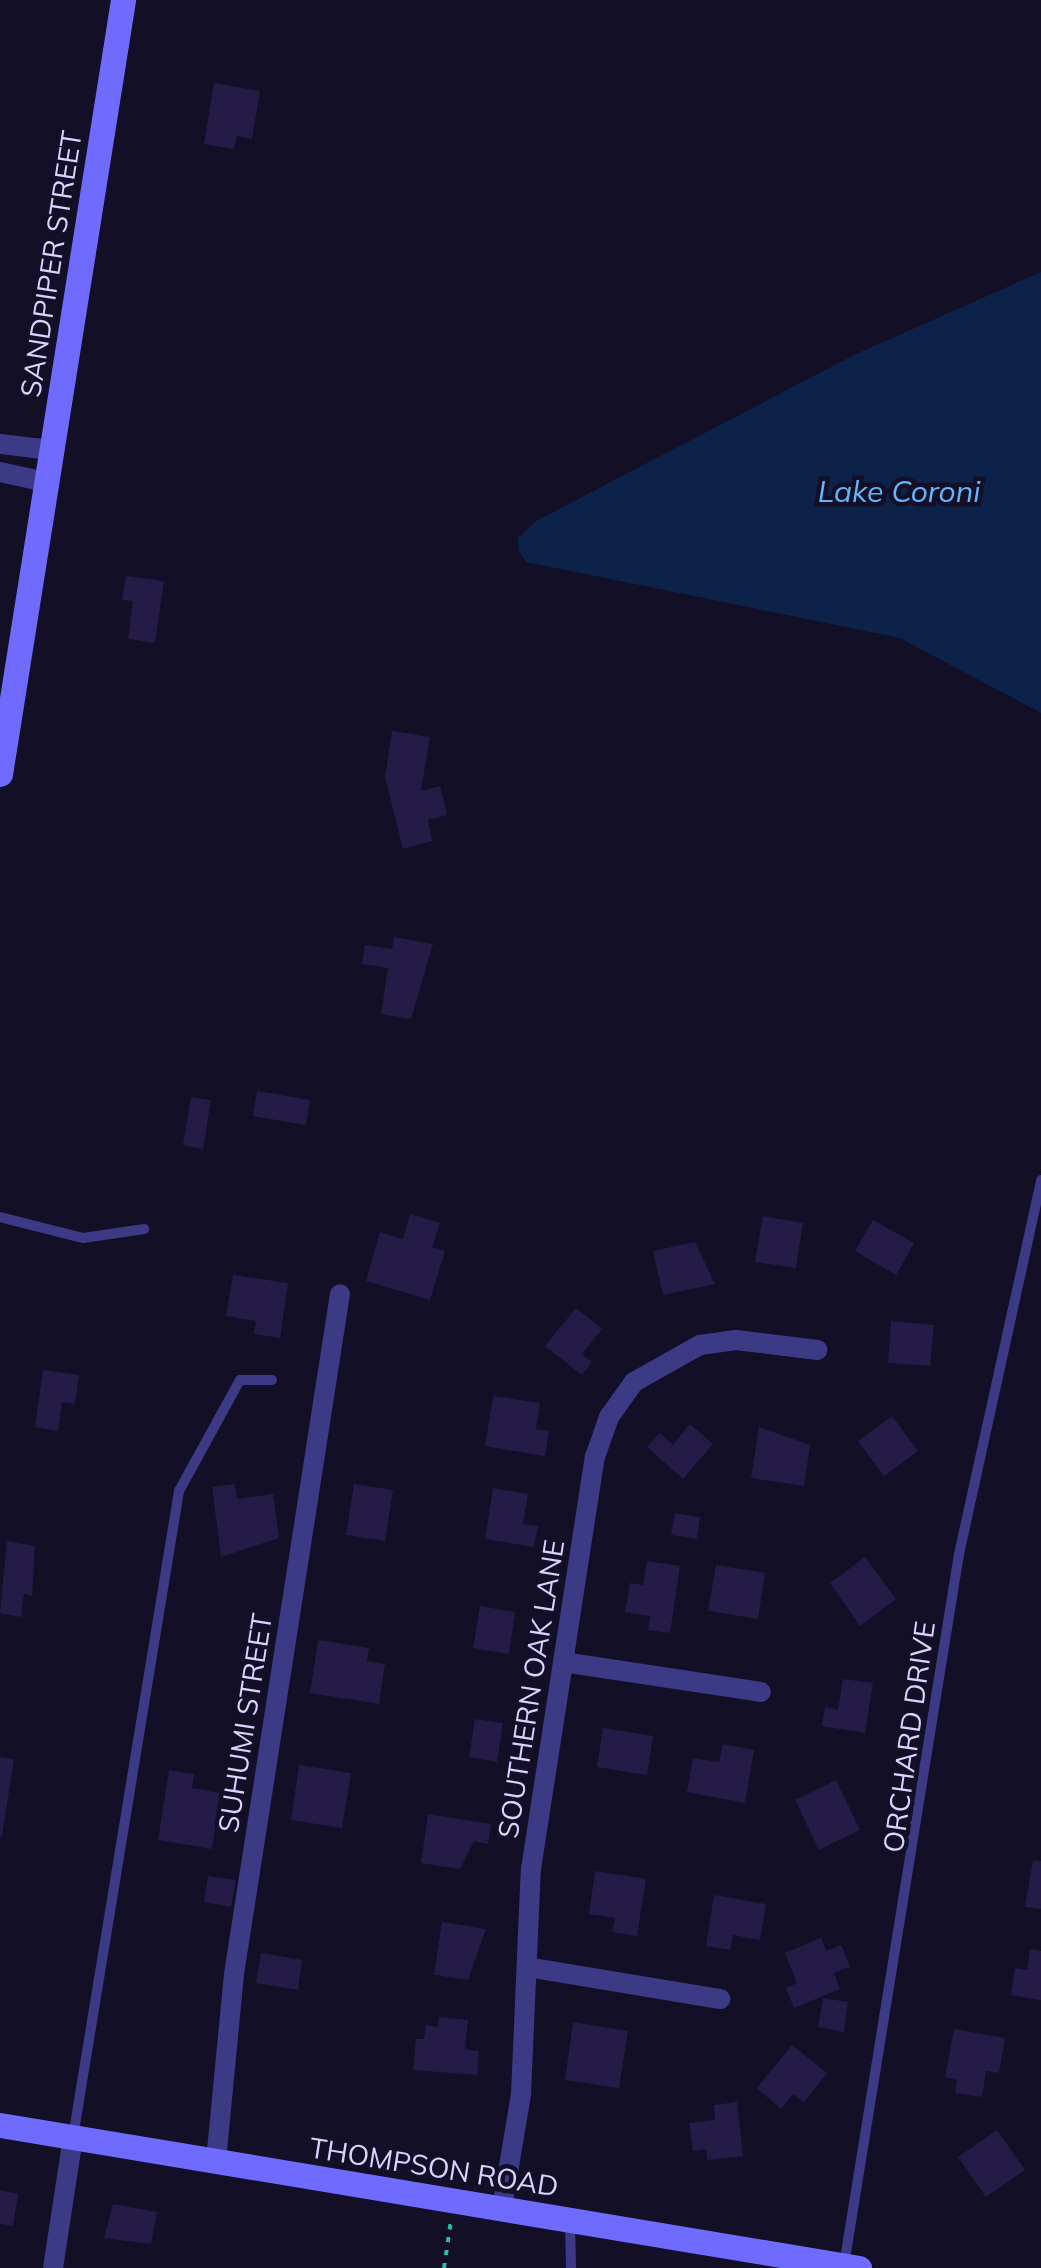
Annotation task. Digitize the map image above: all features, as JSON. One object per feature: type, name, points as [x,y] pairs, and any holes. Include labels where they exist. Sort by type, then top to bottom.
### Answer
[{"type":"street","name":"SANDPIPER STREET","points":[[0,774],[123,0]]},
{"type":"street","points":[[0,444],[52,450]]},
{"type":"street","points":[[0,472],[46,482]]},
{"type":"street","name":"SUHUMI STREET","points":[[216,2161],[234,1974],[340,1294]]},
{"type":"street","name":"SOUTHERN OAK LANE","points":[[502,2208],[521,2094],[531,1870],[595,1456],[609,1417],[634,1382],[700,1345],[736,1340],[817,1350]]},
{"type":"street","points":[[563,1662],[761,1692]]},
{"type":"street","points":[[527,1967],[720,1999]]},
{"type":"street","name":"THOMPSON ROAD","points":[[0,2125],[851,2267]]},
{"type":"street","points":[[52,2268],[73,2138]]},
{"type":"lane","name":"ORCHARD DRIVE","points":[[851,2267],[959,1554],[1041,1180]]},
{"type":"lane","points":[[0,1217],[83,1238],[144,1229]]},
{"type":"lane","points":[[73,2138],[178,1491],[240,1380],[272,1380]]},
{"type":"lane","points":[[570,2219],[572,2268]]},
{"type":"path","points":[[444,2268],[453,2200]]},
{"type":"water","name":"Lake Coroni","points":[[1041,272],[1041,713],[900,638],[526,562],[519,551],[518,538],[536,521],[856,354]]},
{"type":"building","points":[[214,83],[260,91],[252,139],[237,136],[234,149],[204,144]]},
{"type":"building","points":[[126,576],[164,581],[155,643],[128,639],[133,601],[122,600]]},
{"type":"building","points":[[392,731],[430,737],[421,791],[440,786],[447,815],[428,820],[432,841],[403,849],[385,777]]},
{"type":"building","points":[[394,937],[433,944],[411,1019],[381,1014],[388,968],[362,964],[365,945],[392,949]]},
{"type":"building","points":[[257,1091],[310,1100],[306,1125],[253,1116]]},
{"type":"building","points":[[191,1097],[211,1100],[203,1149],[183,1145]]},
{"type":"building","points":[[410,1214],[440,1223],[432,1247],[445,1251],[430,1300],[366,1281],[380,1232],[403,1239]]},
{"type":"building","points":[[763,1216],[803,1223],[796,1268],[755,1262]]},
{"type":"building","points":[[873,1220],[914,1243],[896,1275],[855,1251]]},
{"type":"building","points":[[695,1242],[715,1284],[663,1295],[653,1251]]},
{"type":"building","points":[[233,1275],[288,1283],[280,1338],[254,1334],[256,1321],[226,1316]]},
{"type":"building","points":[[576,1308],[602,1329],[582,1354],[592,1362],[582,1375],[545,1346]]},
{"type":"building","points":[[891,1321],[934,1325],[930,1366],[888,1363]]},
{"type":"building","points":[[43,1370],[79,1375],[75,1404],[62,1402],[58,1431],[35,1427]]},
{"type":"building","points":[[493,1396],[540,1403],[536,1429],[549,1431],[545,1456],[485,1446]]},
{"type":"building","points":[[892,1416],[918,1451],[884,1476],[858,1441]]},
{"type":"building","points":[[690,1424],[713,1444],[683,1479],[647,1447],[660,1433],[673,1445]]},
{"type":"building","points":[[759,1427],[810,1445],[804,1486],[751,1478]]},
{"type":"building","points":[[235,1484],[237,1499],[273,1494],[279,1538],[221,1557],[212,1487]]},
{"type":"building","points":[[354,1484],[393,1490],[385,1541],[346,1535]]},
{"type":"building","points":[[493,1488],[528,1494],[523,1524],[538,1526],[534,1547],[485,1539]]},
{"type":"building","points":[[675,1513],[700,1517],[697,1539],[671,1535]]},
{"type":"building","points":[[7,1541],[35,1546],[32,1596],[24,1594],[21,1617],[0,1613]]},
{"type":"building","points":[[865,1557],[896,1599],[860,1626],[830,1583]]},
{"type":"building","points":[[647,1561],[680,1566],[670,1633],[648,1630],[650,1616],[625,1612],[630,1583],[643,1585]]},
{"type":"building","points":[[716,1565],[765,1573],[758,1619],[708,1611]]},
{"type":"building","points":[[480,1606],[515,1612],[509,1654],[473,1648]]},
{"type":"building","points":[[318,1640],[369,1648],[367,1661],[385,1664],[379,1704],[310,1693]]},
{"type":"building","points":[[843,1679],[873,1683],[865,1733],[822,1726],[825,1707],[838,1710]]},
{"type":"building","points":[[475,1719],[503,1723],[497,1762],[469,1757]]},
{"type":"building","points":[[603,1728],[653,1736],[647,1775],[597,1767]]},
{"type":"building","points":[[723,1744],[754,1750],[745,1803],[687,1792],[693,1758],[719,1762]]},
{"type":"building","points":[[0,1757],[14,1759],[2,1836],[0,1836]]},
{"type":"building","points":[[299,1765],[351,1773],[342,1828],[291,1820]]},
{"type":"building","points":[[169,1770],[194,1774],[192,1788],[220,1793],[212,1849],[158,1840]]},
{"type":"building","points":[[836,1780],[860,1830],[819,1850],[795,1800]]},
{"type":"building","points":[[428,1814],[491,1824],[488,1844],[474,1841],[460,1869],[421,1863]]},
{"type":"building","points":[[1033,1860],[1041,1861],[1041,1909],[1025,1907]]},
{"type":"building","points":[[595,1871],[646,1879],[637,1936],[612,1932],[615,1918],[589,1914]]},
{"type":"building","points":[[208,1876],[236,1880],[231,1907],[204,1902]]},
{"type":"building","points":[[714,1895],[766,1904],[760,1940],[733,1935],[730,1950],[706,1946]]},
{"type":"building","points":[[442,1922],[486,1929],[468,1980],[434,1975]]},
{"type":"building","points":[[821,1938],[826,1951],[841,1945],[850,1967],[834,1973],[840,1989],[794,2008],[786,1988],[797,1983],[785,1953]]},
{"type":"building","points":[[1030,1949],[1041,1951],[1041,2000],[1011,1995],[1015,1968],[1027,1970]]},
{"type":"building","points":[[261,1953],[302,1960],[298,1990],[256,1983]]},
{"type":"building","points":[[823,1998],[848,2002],[844,2032],[818,2027]]},
{"type":"building","points":[[439,2017],[468,2020],[465,2049],[479,2051],[477,2075],[413,2070],[416,2039],[424,2039],[426,2025],[438,2027]]},
{"type":"building","points":[[573,2022],[628,2031],[619,2088],[565,2080]]},
{"type":"building","points":[[954,2029],[1005,2038],[999,2073],[986,2071],[982,2097],[955,2093],[957,2080],[945,2077]]},
{"type":"building","points":[[792,2045],[827,2073],[804,2102],[793,2094],[781,2109],[757,2088]]},
{"type":"building","points":[[737,2102],[743,2156],[707,2160],[706,2149],[693,2151],[689,2123],[715,2120],[714,2105]]},
{"type":"building","points":[[997,2130],[1025,2170],[986,2197],[958,2157]]},
{"type":"building","points":[[0,2190],[18,2194],[13,2226],[0,2224]]},
{"type":"building","points":[[113,2204],[157,2212],[151,2244],[104,2238]]}]
